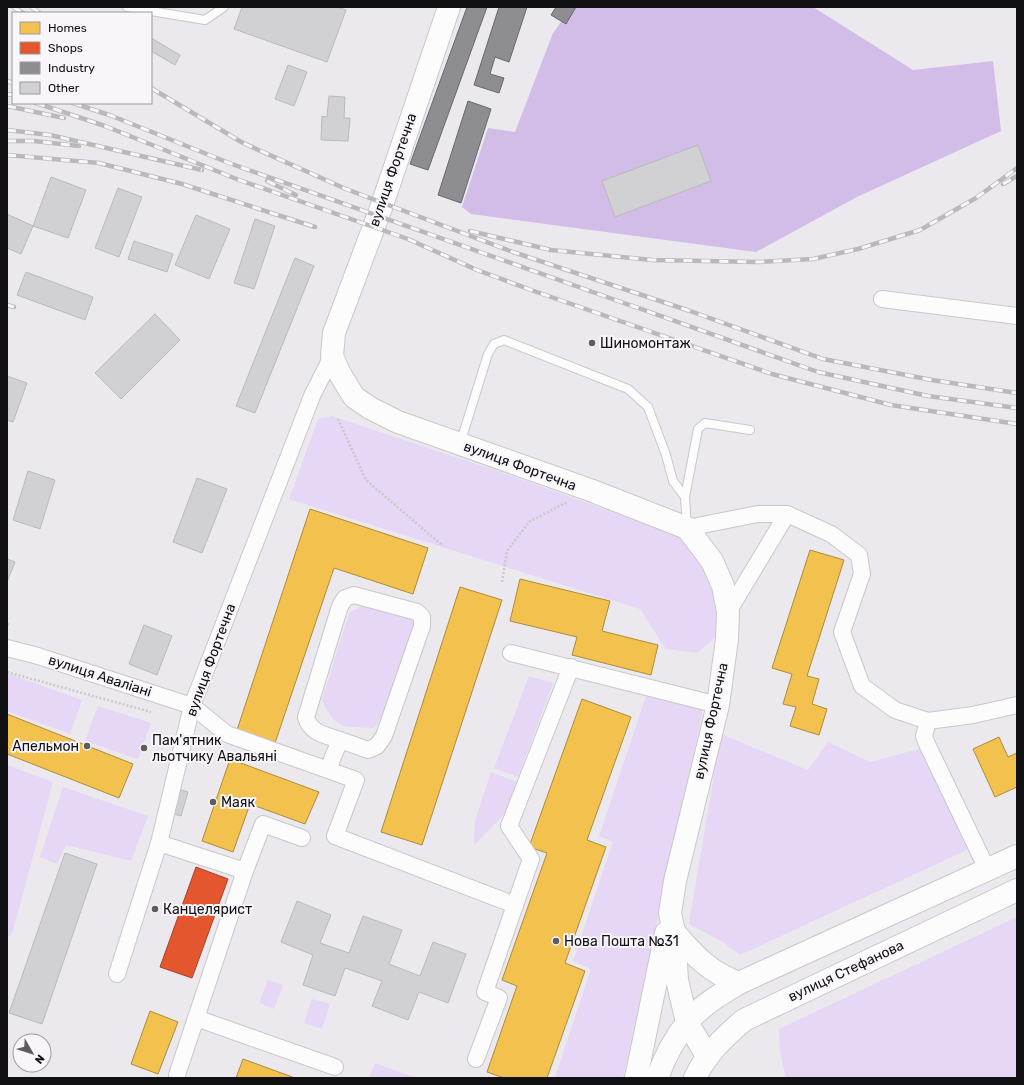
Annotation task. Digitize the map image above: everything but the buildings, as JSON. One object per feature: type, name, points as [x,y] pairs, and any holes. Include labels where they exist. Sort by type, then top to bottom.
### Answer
[{"type":"street","name":"вулиця Фортечна","points":[[117,974],[159,843],[192,706],[312,396],[332,356],[334,333],[381,208],[449,7]]},
{"type":"street","points":[[882,300],[1017,316]]},
{"type":"street","name":"вулиця Фортечна","points":[[332,356],[340,374],[354,396],[370,408],[398,422],[590,490],[687,528],[712,561],[723,586],[728,612],[727,639],[718,705],[675,881],[672,922],[677,980],[687,1022],[707,1056]]},
{"type":"street","points":[[687,528],[758,514],[787,514],[831,534],[858,555],[862,574],[842,632],[862,686],[895,710],[928,721],[973,715],[1017,705]]},
{"type":"street","points":[[728,612],[787,514]]},
{"type":"street","points":[[354,595],[417,612],[422,617],[422,626],[384,736],[377,746],[368,750],[340,740],[312,730],[306,717],[340,606],[345,598],[354,595]]},
{"type":"street","name":"вулиця Аваліані","points":[[7,648],[38,656],[192,706]]},
{"type":"street","points":[[511,653],[718,705]]},
{"type":"street","points":[[476,1059],[499,998],[485,992],[531,859],[509,826],[571,667]]},
{"type":"street","points":[[192,706],[227,734],[356,780],[335,836],[515,905]]},
{"type":"street","points":[[928,721],[924,736],[926,742],[987,869]]},
{"type":"street","points":[[328,769],[340,740]]},
{"type":"street","points":[[178,1075],[245,871],[263,824],[302,838]]},
{"type":"street","points":[[159,843],[245,871]]},
{"type":"street","points":[[657,1078],[687,1022],[715,998],[739,983],[1017,856]]},
{"type":"street","name":"вулиця Стефанова","points":[[695,1078],[707,1056],[744,1020],[1017,890]]},
{"type":"street","points":[[672,922],[701,961],[720,976],[739,983]]},
{"type":"street","points":[[636,1078],[672,922]]},
{"type":"street","points":[[196,1018],[335,1067]]},
{"type":"lane","points":[[127,7],[205,20],[224,7]]},
{"type":"lane","points":[[460,444],[488,354],[494,344],[504,340],[628,389],[640,398],[648,407],[666,455],[673,480],[684,497]]},
{"type":"lane","points":[[687,528],[684,497],[698,429],[705,423],[750,430]]},
{"type":"path","points":[[338,419],[366,480],[443,546]]},
{"type":"path","points":[[502,582],[507,550],[529,522],[590,490]]},
{"type":"path","points":[[7,672],[158,714]]},
{"type":"shaded area","points":[[572,7],[813,7],[913,70],[993,61],[1001,131],[857,197],[756,252],[471,214],[462,207],[488,128],[515,132],[553,33]]},
{"type":"shaded area","points":[[332,416],[506,474],[685,538],[716,586],[718,635],[697,653],[666,649],[640,609],[289,499],[318,419]]},
{"type":"shaded area","points":[[364,605],[414,619],[417,635],[391,705],[374,728],[348,727],[342,725],[332,717],[322,700],[349,613]]},
{"type":"shaded area","points":[[7,673],[82,700],[70,734],[7,711]]},
{"type":"shaded area","points":[[529,676],[553,683],[518,777],[494,768]]},
{"type":"shaded area","points":[[646,696],[703,710],[623,1078],[555,1078],[591,969],[573,961],[613,842],[599,836]]},
{"type":"shaded area","points":[[98,706],[151,723],[138,759],[85,741]]},
{"type":"shaded area","points":[[721,734],[808,770],[828,742],[870,762],[923,748],[967,850],[740,955],[723,942],[689,924]]},
{"type":"shaded area","points":[[7,765],[53,782],[12,934],[7,938]]},
{"type":"shaded area","points":[[491,772],[525,785],[523,792],[474,845],[475,821]]},
{"type":"shaded area","points":[[63,787],[148,816],[131,861],[66,845],[57,864],[40,857]]},
{"type":"shaded area","points":[[1017,917],[1017,1078],[786,1078],[780,1051],[779,1029]]},
{"type":"shaded area","points":[[268,980],[283,985],[274,1009],[259,1003]]},
{"type":"shaded area","points":[[312,999],[330,1004],[322,1029],[304,1023]]},
{"type":"shaded area","points":[[375,1063],[416,1078],[369,1078]]},
{"type":"railway","points":[[13,7],[21,12]]},
{"type":"railway","points":[[31,7],[38,12]]},
{"type":"railway","points":[[7,81],[12,83]]},
{"type":"railway","points":[[152,89],[243,143],[346,189],[513,252],[690,311],[823,359],[932,380],[1017,393]]},
{"type":"railway","points":[[7,94],[12,95]]},
{"type":"railway","points":[[39,104],[105,126],[239,180],[408,239],[477,270],[531,290],[772,374],[891,405],[1017,424]]},
{"type":"railway","points":[[76,104],[112,116],[229,163],[635,307]]},
{"type":"railway","points":[[7,106],[64,118]]},
{"type":"railway","points":[[7,130],[50,135],[202,170]]},
{"type":"railway","points":[[7,141],[34,141],[79,146]]},
{"type":"railway","points":[[7,155],[99,163],[182,184],[315,227]]},
{"type":"railway","points":[[470,231],[551,250],[652,260],[758,262],[813,259],[858,249],[920,230],[976,198],[1017,168]]},
{"type":"railway","points":[[1003,184],[1017,176]]},
{"type":"railway","points":[[267,181],[296,195]]},
{"type":"railway","points":[[7,305],[14,307]]},
{"type":"railway","points":[[630,305],[818,372],[928,396],[1017,408]]},
{"type":"place","name":"Шиномонтаж","points":[[592,343]]},
{"type":"place","name":"Апельмон","points":[[87,746]]},
{"type":"place","name":"Пам'ятник льотчику Авальяні","points":[[144,748]]},
{"type":"place","name":"Маяк","points":[[213,802]]},
{"type":"place","name":"Канцелярист","points":[[155,909]]},
{"type":"place","name":"Нова Пошта №31","points":[[556,941]]}]
